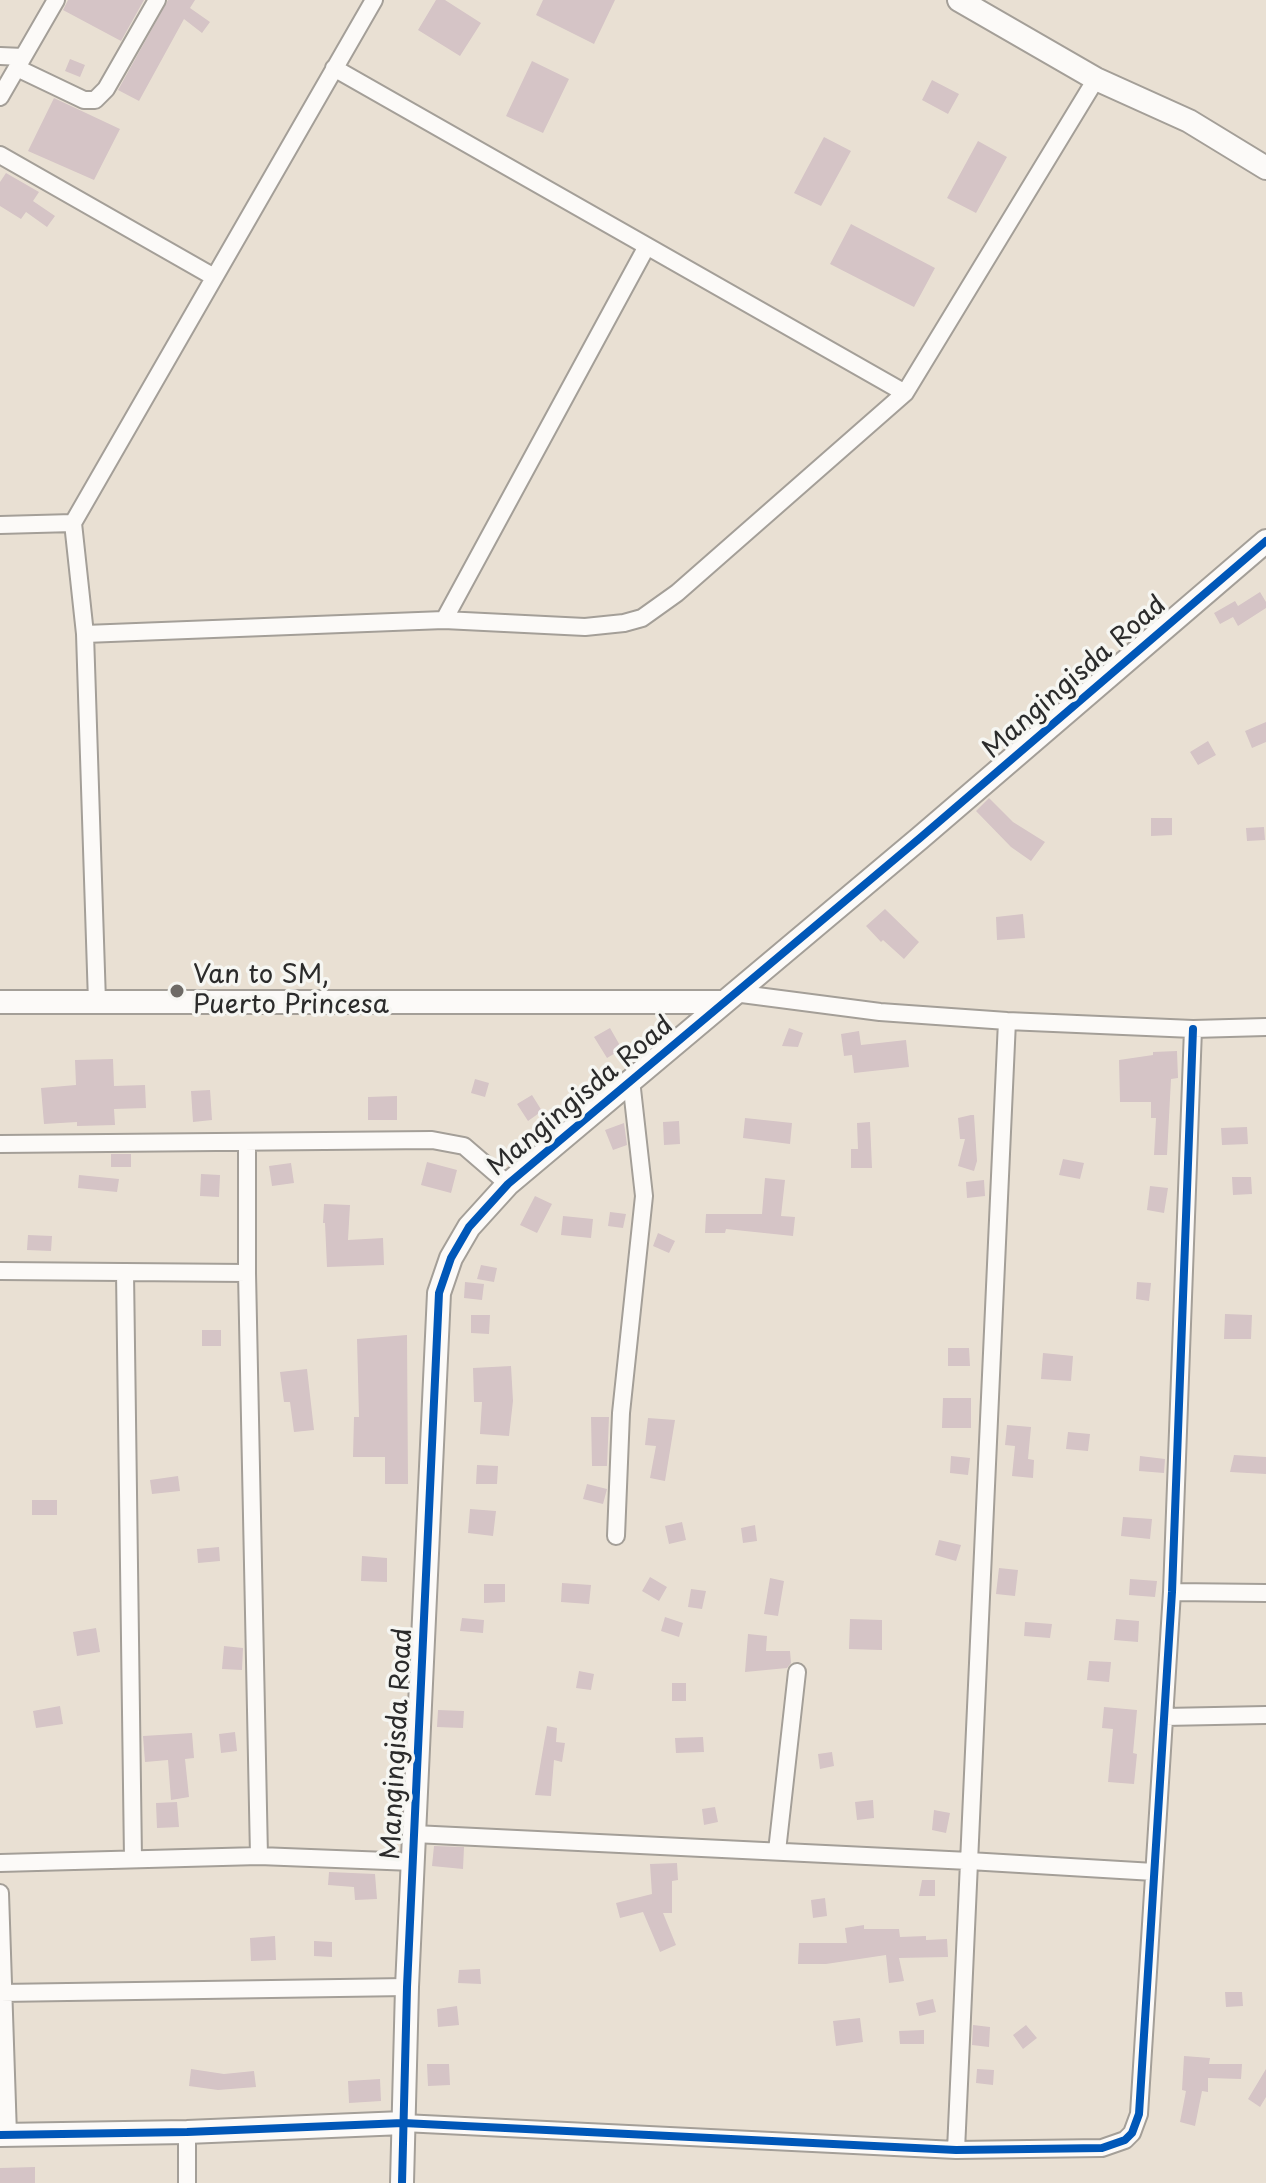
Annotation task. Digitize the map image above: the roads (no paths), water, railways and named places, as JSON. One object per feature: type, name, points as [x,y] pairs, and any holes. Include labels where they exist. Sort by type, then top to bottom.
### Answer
[{"type":"street","points":[[0,97],[56,0]]},
{"type":"street","points":[[0,56],[20,62],[84,100],[95,100],[106,89],[157,0]]},
{"type":"street","points":[[97,1002],[85,634],[73,523],[374,0]]},
{"type":"street","points":[[959,0],[1096,79],[1189,121],[1266,168]]},
{"type":"street","points":[[334,68],[905,393]]},
{"type":"street","points":[[85,634],[444,620],[585,627],[642,618],[677,593],[905,393],[1096,79]]},
{"type":"street","points":[[1,157],[214,277]]},
{"type":"street","points":[[444,620],[647,246]]},
{"type":"street","points":[[0,525],[73,523]]},
{"type":"street","name":"Mangingisda Road","points":[[402,2183],[407,1987],[439,1293],[451,1258],[469,1227],[508,1184],[1266,541]]},
{"type":"street","points":[[0,1002],[728,998],[1007,1021],[1193,1029],[1266,1027]]},
{"type":"street","points":[[956,2150],[1007,1021]]},
{"type":"street","points":[[0,1893],[4,2135],[187,2132],[403,2123],[956,2150],[1102,2148],[1125,2140],[1132,2133],[1139,2114],[1172,1592],[1193,1029]]},
{"type":"street","points":[[616,1536],[622,1398],[644,1196],[631,1080]]},
{"type":"street","points":[[0,1144],[432,1140],[455,1143],[476,1154],[508,1184]]},
{"type":"street","points":[[247,1144],[259,1856]]},
{"type":"street","points":[[0,1271],[247,1273]]},
{"type":"street","points":[[125,1272],[133,1859]]},
{"type":"street","points":[[1172,1592],[1266,1593]]},
{"type":"street","points":[[777,1851],[797,1672]]},
{"type":"street","points":[[1164,1717],[1266,1715]]},
{"type":"street","points":[[414,1834],[1154,1872]]},
{"type":"street","points":[[0,1863],[259,1856],[413,1862]]},
{"type":"street","points":[[1,1993],[407,1987]]},
{"type":"street","points":[[187,2132],[187,2183]]},
{"type":"place","name":"Van to SM, Puerto Princesa","points":[[177,991]]}]
